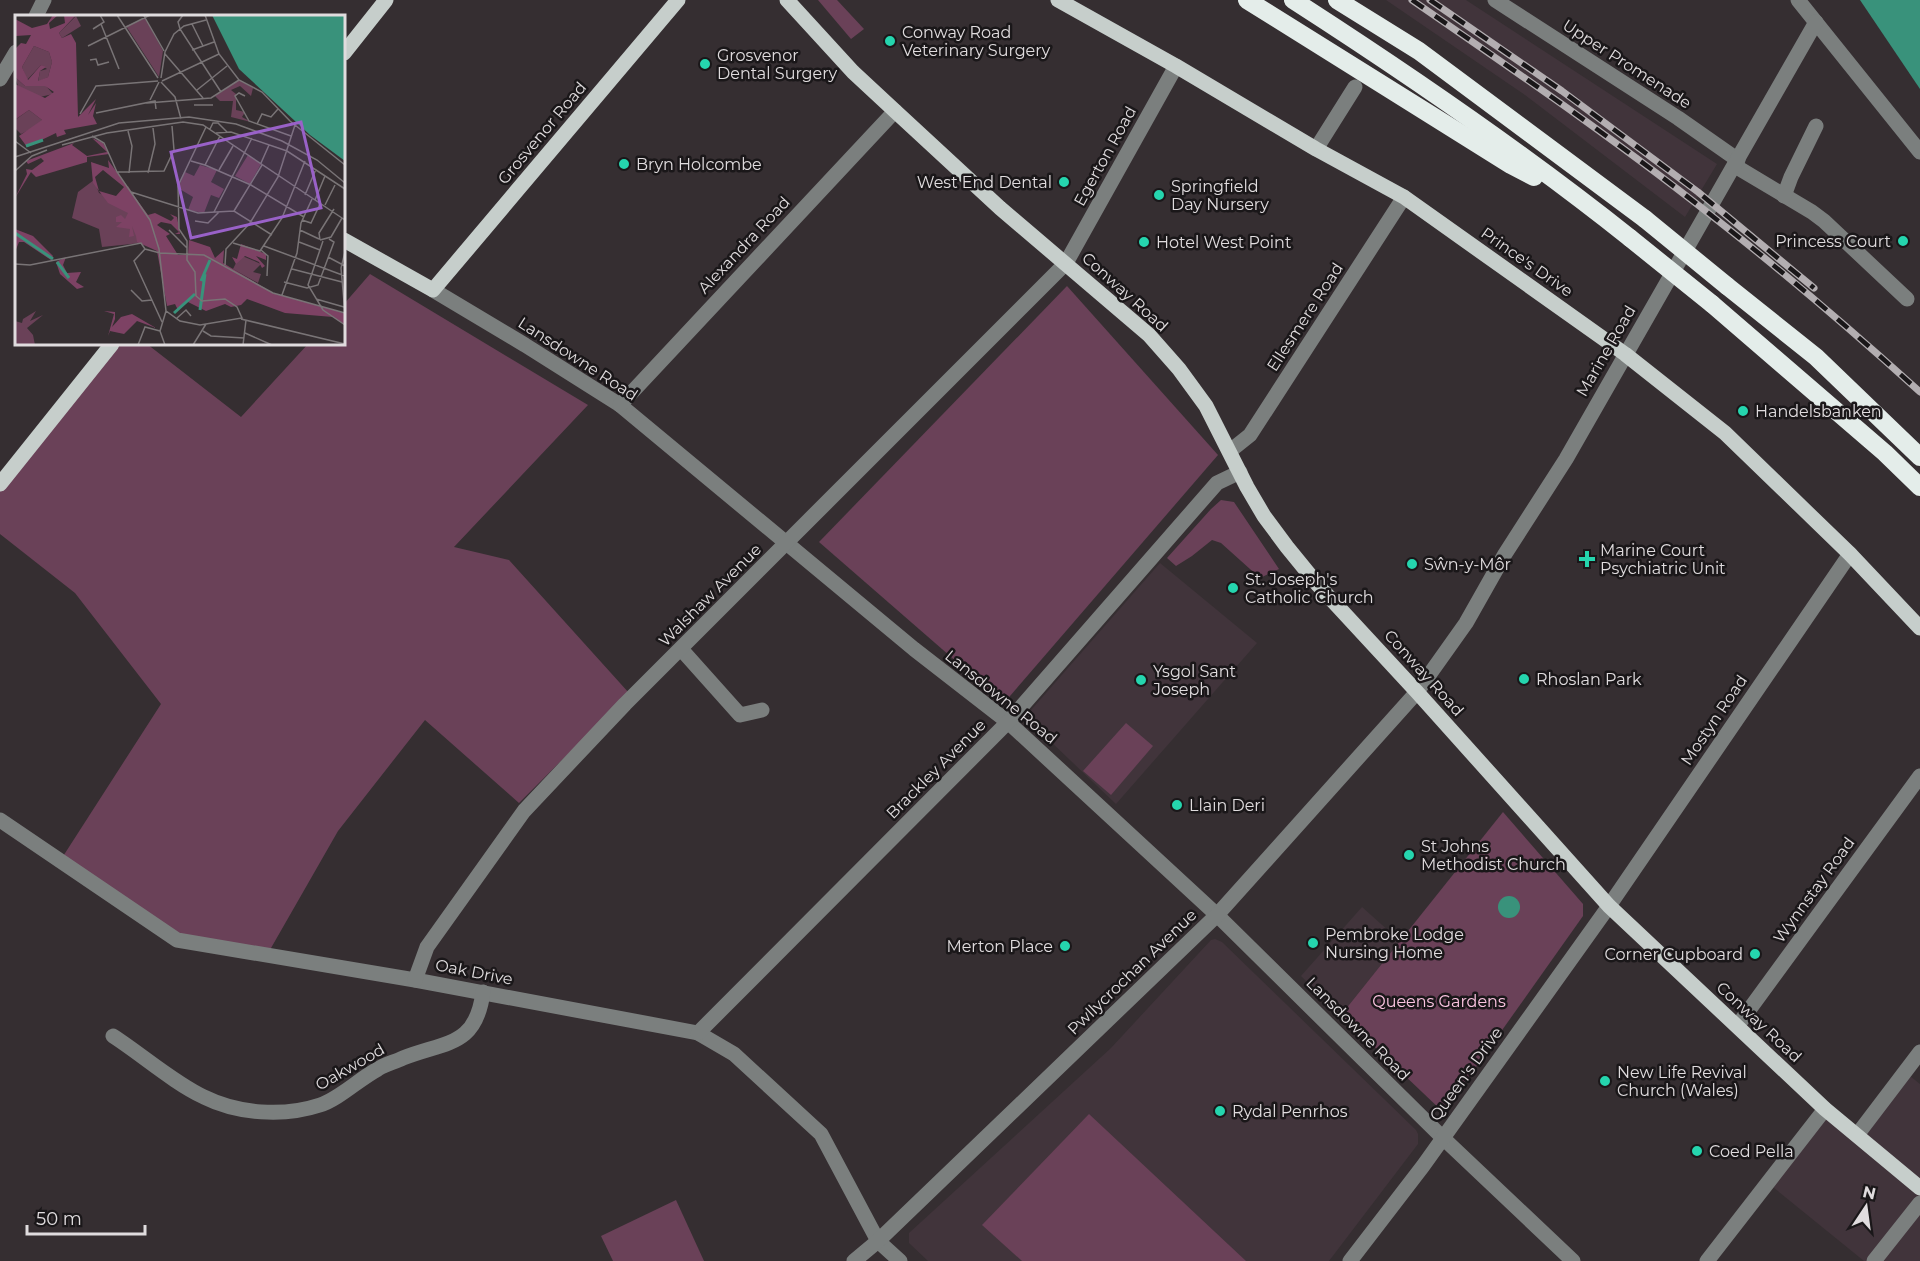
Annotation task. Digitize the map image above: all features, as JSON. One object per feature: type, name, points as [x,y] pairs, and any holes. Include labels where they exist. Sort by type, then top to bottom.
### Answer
[{"type":"highway","points":[[1247,0],[1511,165],[1584,202]]},
{"type":"highway","points":[[1293,0],[1403,71],[1584,202],[1712,304],[1885,453],[1920,487]]},
{"type":"highway","points":[[1337,0],[1419,51],[1644,219],[1816,357],[1920,457]]},
{"type":"main road","points":[[345,52],[386,0]]},
{"type":"main road","name":"Grosvenor Road","points":[[433,290],[678,0]]},
{"type":"main road","name":"Conway Road","points":[[787,0],[852,72],[1000,208],[1149,335],[1179,369],[1206,406],[1264,516],[1318,585],[1609,906],[1826,1109],[1920,1188]]},
{"type":"main road","name":"Prince's Drive","points":[[1058,0],[1176,66],[1316,149],[1404,197],[1625,354],[1725,433],[1850,554],[1920,628]]},
{"type":"main road","name":"Lansdowne Road","points":[[345,241],[433,290]]},
{"type":"main road","points":[[0,484],[111,345]]},
{"type":"street","points":[[36,15],[44,0]]},
{"type":"street","name":"Upper Promenade","points":[[1495,0],[1678,118],[1736,163],[1812,212],[1907,299]]},
{"type":"street","points":[[1798,0],[1920,152]]},
{"type":"street","name":"Marine Road","points":[[1417,692],[1466,623],[1505,554],[1566,459],[1816,22]]},
{"type":"street","points":[[0,80],[15,54]]},
{"type":"street","name":"Egerton Road","points":[[1066,263],[1176,66]]},
{"type":"street","points":[[1316,149],[1355,87]]},
{"type":"street","name":"Alexandra Road","points":[[620,405],[895,111]]},
{"type":"street","points":[[1784,196],[1816,126]]},
{"type":"street","name":"Ellesmere Road","points":[[1230,451],[1250,435],[1404,197]]},
{"type":"street","name":"Walshaw Avenue","points":[[415,980],[427,947],[524,811],[625,704],[1066,263]]},
{"type":"street","name":"Lansdowne Road","points":[[433,290],[620,405],[914,649],[1008,722],[1217,915],[1443,1138],[1573,1261]]},
{"type":"street","name":"Brackley Avenue","points":[[698,1033],[1008,722],[1217,483],[1240,472]]},
{"type":"street","name":"Mostyn Road","points":[[1609,906],[1850,554]]},
{"type":"street","points":[[681,649],[740,715],[762,710]]},
{"type":"street","name":"Pwllycrochan Avenue","points":[[854,1261],[878,1241],[1217,915],[1417,692]]},
{"type":"street","name":"Wynnstay Road","points":[[1738,1025],[1920,776]]},
{"type":"street","name":"Oak Drive","points":[[0,820],[177,940],[483,992],[698,1033],[734,1054],[821,1134],[878,1241],[900,1261]]},
{"type":"street","name":"Queen's Drive","points":[[1350,1261],[1443,1138],[1609,906]]},
{"type":"street","name":"Oakwood","points":[[113,1036],[204,1097],[247,1110],[270,1113],[295,1111],[322,1105],[379,1068],[462,1038],[474,1024],[481,1006],[483,992]]},
{"type":"street","points":[[1857,1135],[1920,1052]]},
{"type":"street","points":[[1707,1261],[1826,1109]]},
{"type":"street","points":[[1874,1261],[1920,1203]]},
{"type":"shaded area","points":[[1386,0],[1466,0],[1717,164],[1685,217],[1525,95]]},
{"type":"shaded area","points":[[1860,0],[1920,0],[1920,89]]},
{"type":"shaded area","name":"Ysgol Sant Joseph","points":[[1160,563],[1257,643],[1116,804],[1025,717]]},
{"type":"shaded area","points":[[1509,896],[1517,899],[1520,907],[1517,915],[1509,918],[1501,915],[1498,907],[1501,899]]},
{"type":"shaded area","points":[[1362,907],[1400,941],[1341,1015],[1301,976]]},
{"type":"shaded area","name":"Rydal Penrhos","points":[[1211,940],[1222,942],[1418,1134],[1418,1144],[1329,1261],[928,1261],[909,1243],[909,1233],[1111,1048]]},
{"type":"shaded area","points":[[1905,1072],[1920,1084],[1920,1261],[1864,1261],[1768,1183],[1825,1109],[1857,1135]]},
{"type":"green space","points":[[818,0],[837,0],[864,29],[851,39]]},
{"type":"green space","points":[[370,274],[588,405],[454,547],[509,560],[629,693],[519,803],[425,720],[338,831],[267,955],[177,940],[60,861],[161,704],[75,593],[0,534],[0,484],[111,345],[148,345],[241,417],[307,345],[345,345],[345,303]]},
{"type":"green space","points":[[1067,286],[1218,455],[1004,703],[819,542]]},
{"type":"green space","points":[[1221,500],[1234,502],[1279,569],[1260,578],[1221,543],[1212,540],[1176,566],[1167,558]]},
{"type":"green space","points":[[1126,723],[1153,746],[1111,795],[1083,771]]},
{"type":"green space","name":"Queens Gardens","points":[[1503,812],[1583,904],[1583,916],[1449,1105],[1442,1111],[1341,1015]]},
{"type":"green space","points":[[1089,1114],[1246,1261],[1022,1261],[982,1225]]},
{"type":"green space","points":[[676,1200],[704,1261],[613,1261],[601,1236]]},
{"type":"railway","points":[[1412,0],[1571,110],[1688,197],[1800,287],[1920,392]]},
{"type":"railway","points":[[1430,0],[1562,91],[1698,192],[1814,288]]},
{"type":"place","name":"Conway Road Veterinary Surgery","points":[[890,41]]},
{"type":"place","name":"Grosvenor Dental Surgery","points":[[705,64]]},
{"type":"place","name":"Bryn Holcombe","points":[[624,164]]},
{"type":"place","name":"West End Dental","points":[[1064,182]]},
{"type":"place","name":"Springfield Day Nursery","points":[[1159,195]]},
{"type":"place","name":"Princess Court","points":[[1903,241]]},
{"type":"place","name":"Hotel West Point","points":[[1144,242]]},
{"type":"place","name":"Handelsbanken","points":[[1743,411]]},
{"type":"place","name":"Marine Court Psychiatric Unit","points":[[1587,559]]},
{"type":"place","name":"Sŵn-y-Môr","points":[[1412,564]]},
{"type":"place","name":"St. Joseph's Catholic Church","points":[[1233,588]]},
{"type":"place","name":"Rhoslan Park","points":[[1524,679]]},
{"type":"place","name":"Ysgol Sant Joseph","points":[[1141,680]]},
{"type":"place","name":"Llain Deri","points":[[1177,805]]},
{"type":"place","name":"St Johns Methodist Church","points":[[1409,855]]},
{"type":"place","name":"Pembroke Lodge Nursing Home","points":[[1313,943]]},
{"type":"place","name":"Merton Place","points":[[1065,946]]},
{"type":"place","name":"Corner Cupboard","points":[[1755,954]]},
{"type":"place","name":"New Life Revival Church (Wales)","points":[[1605,1081]]},
{"type":"place","name":"Rydal Penrhos","points":[[1220,1111]]},
{"type":"place","name":"Coed Pella","points":[[1697,1151]]}]
